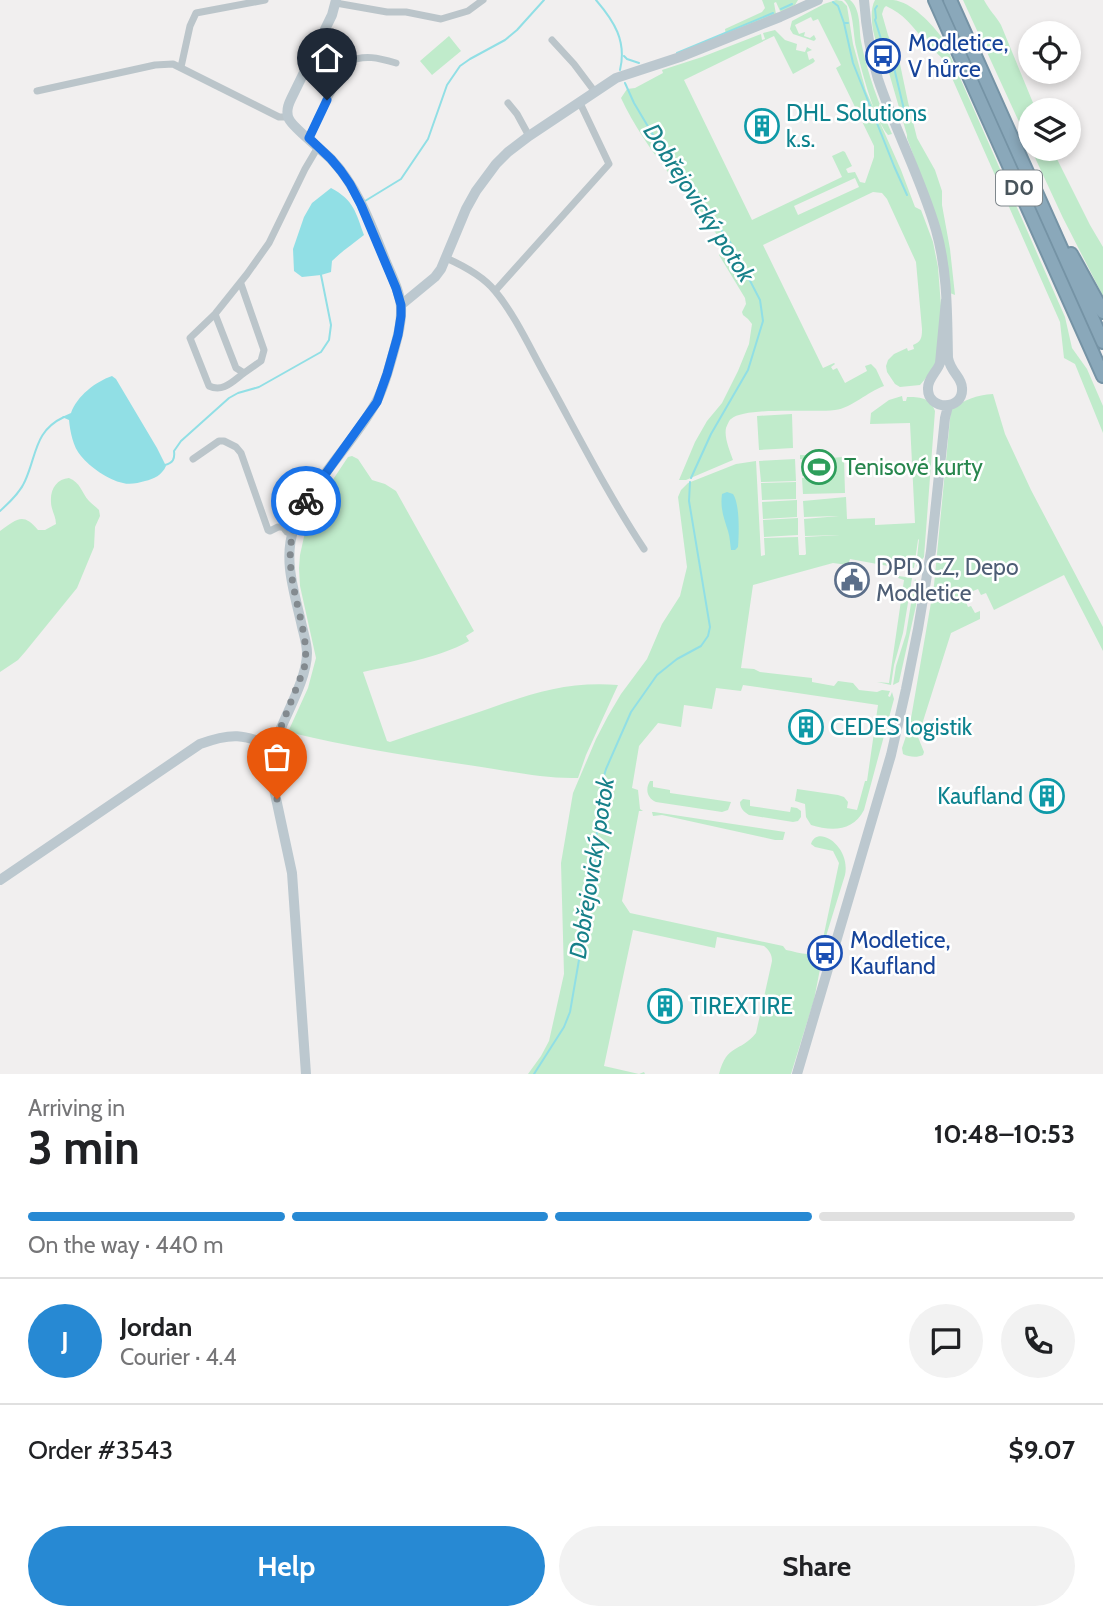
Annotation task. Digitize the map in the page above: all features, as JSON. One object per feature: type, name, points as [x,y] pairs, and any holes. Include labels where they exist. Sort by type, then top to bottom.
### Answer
[{"type":"highway","name":"D0","points":[[935,0],[1103,376]]},
{"type":"highway","name":"D0","points":[[950,0],[1103,342]]},
{"type":"highway","points":[[1039,199],[1103,312]]},
{"type":"street","points":[[181,67],[190,26],[196,13],[265,0]]},
{"type":"street","points":[[306,1074],[292,873],[271,775],[273,748],[306,660],[306,642],[292,583],[290,550],[292,534],[304,503],[377,402],[398,335],[401,305],[350,184],[318,147],[295,127],[288,117],[288,106],[332,15],[336,1],[387,12],[406,12],[441,19],[468,11],[483,0]]},
{"type":"street","points":[[401,305],[435,277],[481,183],[508,152],[529,136],[616,78],[680,57],[780,18],[818,0]]},
{"type":"street","points":[[864,0],[869,40],[879,80],[936,229],[944,269],[948,358],[952,372],[960,380],[962,390],[958,400],[942,405]]},
{"type":"street","points":[[552,40],[595,92]]},
{"type":"street","points":[[309,138],[348,62],[374,57],[396,63]]},
{"type":"street","points":[[37,91],[155,65],[173,64],[279,117],[288,117]]},
{"type":"street","points":[[508,103],[529,136]]},
{"type":"street","points":[[495,291],[609,164],[580,103]]},
{"type":"street","points":[[240,284],[264,350],[261,360],[220,389],[215,389],[209,386],[206,380],[190,338],[240,284],[269,243],[318,147]]},
{"type":"street","points":[[446,258],[477,275],[495,291],[520,331],[622,516],[644,549]]},
{"type":"street","points":[[396,288],[427,283]]},
{"type":"street","points":[[797,1074],[891,755],[918,629],[931,551],[945,418],[942,405],[930,398],[928,383],[939,368],[946,300]]},
{"type":"street","points":[[215,314],[236,368],[244,373]]},
{"type":"street","points":[[934,374],[952,372]]},
{"type":"street","points":[[193,459],[219,441],[230,443],[241,453],[268,530],[283,527],[292,534]]},
{"type":"street","points":[[0,880],[200,744],[237,736],[251,738],[273,748]]},
{"type":"green space","points":[[762,0],[798,0],[795,5],[782,12],[776,2],[774,3],[776,14],[726,36],[725,29],[762,12],[765,8]]},
{"type":"green space","points":[[836,0],[847,6],[853,44],[866,91],[915,207],[921,210],[933,242],[941,306],[937,365],[920,385],[900,387],[887,372],[888,360],[907,348],[908,351],[914,349],[913,345],[921,339],[922,329],[916,262],[887,199],[882,193],[873,192],[763,245],[823,368],[834,363],[831,367],[833,370],[837,368],[845,383],[867,371],[865,366],[871,364],[884,386],[835,410],[765,411],[739,415],[730,420],[726,428],[733,460],[686,480],[679,480],[695,442],[722,403],[738,371],[749,344],[752,324],[742,312],[746,304],[745,298],[719,255],[724,244],[655,155],[621,98],[627,89],[635,88],[663,73],[662,70],[761,34],[762,40],[765,39],[763,33],[775,30],[785,40],[797,44],[796,50],[805,52],[807,47],[812,50],[807,52],[809,60],[813,58],[815,61],[793,74],[774,36],[684,80],[752,220],[842,177],[832,156],[843,151],[852,166],[846,169],[848,173],[855,172],[860,182],[865,183],[874,157],[874,146],[836,68],[841,65],[818,19],[813,21],[811,17],[795,25],[799,34],[805,32],[804,36],[810,38],[814,35],[814,41],[793,34],[790,29],[792,21]],"holes":[[[855,178],[859,187],[798,215],[794,206]]]},
{"type":"green space","points":[[844,0],[850,0],[856,8],[867,65],[892,134],[888,135],[873,105],[856,47],[851,15]]},
{"type":"green space","points":[[875,0],[893,0],[914,9],[943,39],[1065,317],[1072,348],[1087,369],[1103,406],[1103,433],[1075,364],[1064,358],[1060,322],[944,60],[907,21],[886,6],[882,14],[900,64],[917,138],[935,170],[942,191],[955,295],[950,293],[933,209],[907,138],[887,59],[878,46],[874,33],[872,11]]},
{"type":"green space","points":[[963,0],[984,0],[1001,25],[1018,66],[1018,84],[1025,84],[1031,98],[1018,98],[1018,120]]},
{"type":"green space","points":[[449,36],[461,51],[432,75],[420,61]]},
{"type":"green space","points":[[1037,161],[1058,161],[1103,247],[1103,296]]},
{"type":"green space","points":[[993,394],[1005,434],[1031,490],[1103,627],[1103,651],[1064,575],[994,610],[986,593],[981,595],[978,589],[963,595],[968,607],[971,606],[975,613],[980,611],[980,619],[951,633],[918,737],[923,755],[908,756],[903,754],[902,748],[910,724],[934,585],[951,409],[971,398]]},
{"type":"green space","points":[[902,396],[903,401],[906,401],[907,397],[924,399],[935,411],[924,557],[916,567],[919,539],[914,568],[893,566],[887,569],[888,566],[850,559],[848,565],[833,563],[753,585],[741,668],[812,678],[812,682],[834,686],[838,681],[853,683],[859,690],[890,691],[890,697],[892,692],[894,699],[864,810],[859,817],[841,828],[811,825],[806,817],[805,804],[795,801],[797,789],[844,797],[848,802],[847,808],[857,810],[867,781],[878,705],[743,685],[741,691],[716,688],[712,709],[684,705],[681,727],[658,723],[639,746],[632,788],[638,790],[640,809],[643,811],[639,811],[622,901],[630,913],[783,946],[786,950],[813,953],[821,948],[839,863],[833,851],[811,844],[814,838],[826,837],[843,855],[845,875],[827,933],[814,1000],[791,1074],[719,1074],[726,1057],[756,1033],[772,961],[771,954],[764,946],[717,937],[715,948],[633,930],[604,1066],[639,1074],[528,1074],[549,1041],[564,974],[561,863],[573,793],[608,716],[647,659],[662,624],[680,596],[687,567],[678,497],[688,483],[736,464],[756,461],[761,556],[765,555],[764,538],[798,537],[799,555],[805,555],[805,537],[840,535],[805,536],[804,519],[839,516],[804,517],[803,501],[846,497],[847,519],[875,518],[875,525],[915,523],[910,423],[870,424],[871,413],[889,400]]},
{"type":"green space","points":[[792,414],[793,448],[759,450],[757,416]]},
{"type":"green space","points":[[800,455],[814,455],[815,459],[844,457],[845,493],[803,494],[802,478],[837,475],[802,476]]},
{"type":"green space","points":[[348,457],[358,459],[372,480],[396,491],[474,631],[466,636],[469,641],[444,652],[363,672],[387,741],[548,690],[582,685],[618,685],[578,778],[539,776],[428,759],[288,732],[308,688],[316,658],[300,586],[300,555],[307,523],[329,488],[333,490],[332,481]]},
{"type":"green space","points":[[795,459],[796,481],[761,482],[759,461]]},
{"type":"green space","points":[[69,478],[76,482],[99,510],[94,547],[77,588],[18,660],[0,672],[0,531],[20,519],[33,524],[38,530],[45,530],[56,524],[51,505],[52,493],[58,483]]},
{"type":"green space","points":[[796,482],[796,499],[762,500],[761,483]]},
{"type":"green space","points":[[797,500],[797,517],[763,519],[762,502]]},
{"type":"green space","points":[[798,518],[798,535],[764,537],[763,520]]},
{"type":"green space","points":[[898,578],[912,578],[891,685],[877,682],[889,683],[904,580]]},
{"type":"green space","points":[[915,579],[919,592],[899,682],[893,685],[906,634]]},
{"type":"green space","points":[[650,781],[653,781],[653,787],[670,790],[670,793],[731,802],[728,810],[722,812],[656,802],[648,793]]},
{"type":"green space","points":[[743,799],[750,800],[750,806],[790,812],[791,807],[797,808],[801,811],[801,817],[793,822],[749,815],[741,806]]},
{"type":"green space","points":[[652,812],[785,832],[783,840],[775,840],[662,815],[653,816]]},
{"type":"water","points":[[331,188],[349,202],[364,235],[332,261],[331,272],[302,277],[294,271],[293,249],[312,203]]},
{"type":"water","points":[[112,376],[166,466],[152,479],[126,484],[100,472],[78,452],[72,439],[69,420],[62,417],[71,413],[87,390]]},
{"type":"water","points":[[722,494],[733,494],[738,512],[738,547],[735,550],[731,550],[722,509]]},
{"type":"waterway","points":[[365,201],[401,179],[428,139],[447,85],[460,66],[505,40],[544,0]]},
{"type":"waterway","name":"Dobřejovický potok","points":[[596,0],[617,32],[622,50],[620,70]]},
{"type":"waterway","points":[[833,2],[838,6],[844,23],[848,23]]},
{"type":"waterway","points":[[781,9],[792,4]]},
{"type":"waterway","points":[[877,6],[875,20],[882,42],[891,55],[906,118]]},
{"type":"waterway","points":[[677,53],[773,13]]},
{"type":"waterway","points":[[844,23],[853,63],[907,195]]},
{"type":"waterway","points":[[624,56],[639,63]]},
{"type":"waterway","name":"Dobřejovický potok","points":[[625,83],[662,150],[730,242],[760,300],[763,321],[748,370],[711,434],[691,478]]},
{"type":"waterway","points":[[165,465],[173,460],[174,451],[181,441],[229,398],[259,387],[321,352],[329,340],[331,325],[321,275]]},
{"type":"waterway","points":[[0,511],[23,485],[38,444],[47,429],[64,417]]},
{"type":"waterway","name":"Dobřejovický potok","points":[[534,1074],[564,1027],[570,1012],[595,867],[599,793],[606,769],[631,712],[657,675],[677,659],[701,646],[708,636],[710,627],[689,501],[690,482]]},
{"type":"way so far","points":[[277,799],[271,775],[272,754],[304,669],[307,652],[290,565],[292,534],[306,501]]},
{"type":"place","name":"Modletice, V hůrce","points":[[883,56]]},
{"type":"place","name":"DHL Solutions k.s.","points":[[762,126]]},
{"type":"place","name":"Tenisové kurty","points":[[819,467]]},
{"type":"place","name":"DPD CZ, Depo Modletice","points":[[852,580]]},
{"type":"place","name":"CEDES logistik","points":[[806,727]]},
{"type":"place","name":"Kaufland","points":[[1047,796]]},
{"type":"place","name":"Modletice, Kaufland","points":[[825,953]]},
{"type":"place","name":"TIREXTIRE","points":[[665,1006]]},
{"type":"route","points":[[306,501],[377,402],[398,335],[401,316],[396,288],[361,205],[341,171],[309,138],[327,100]]}]
